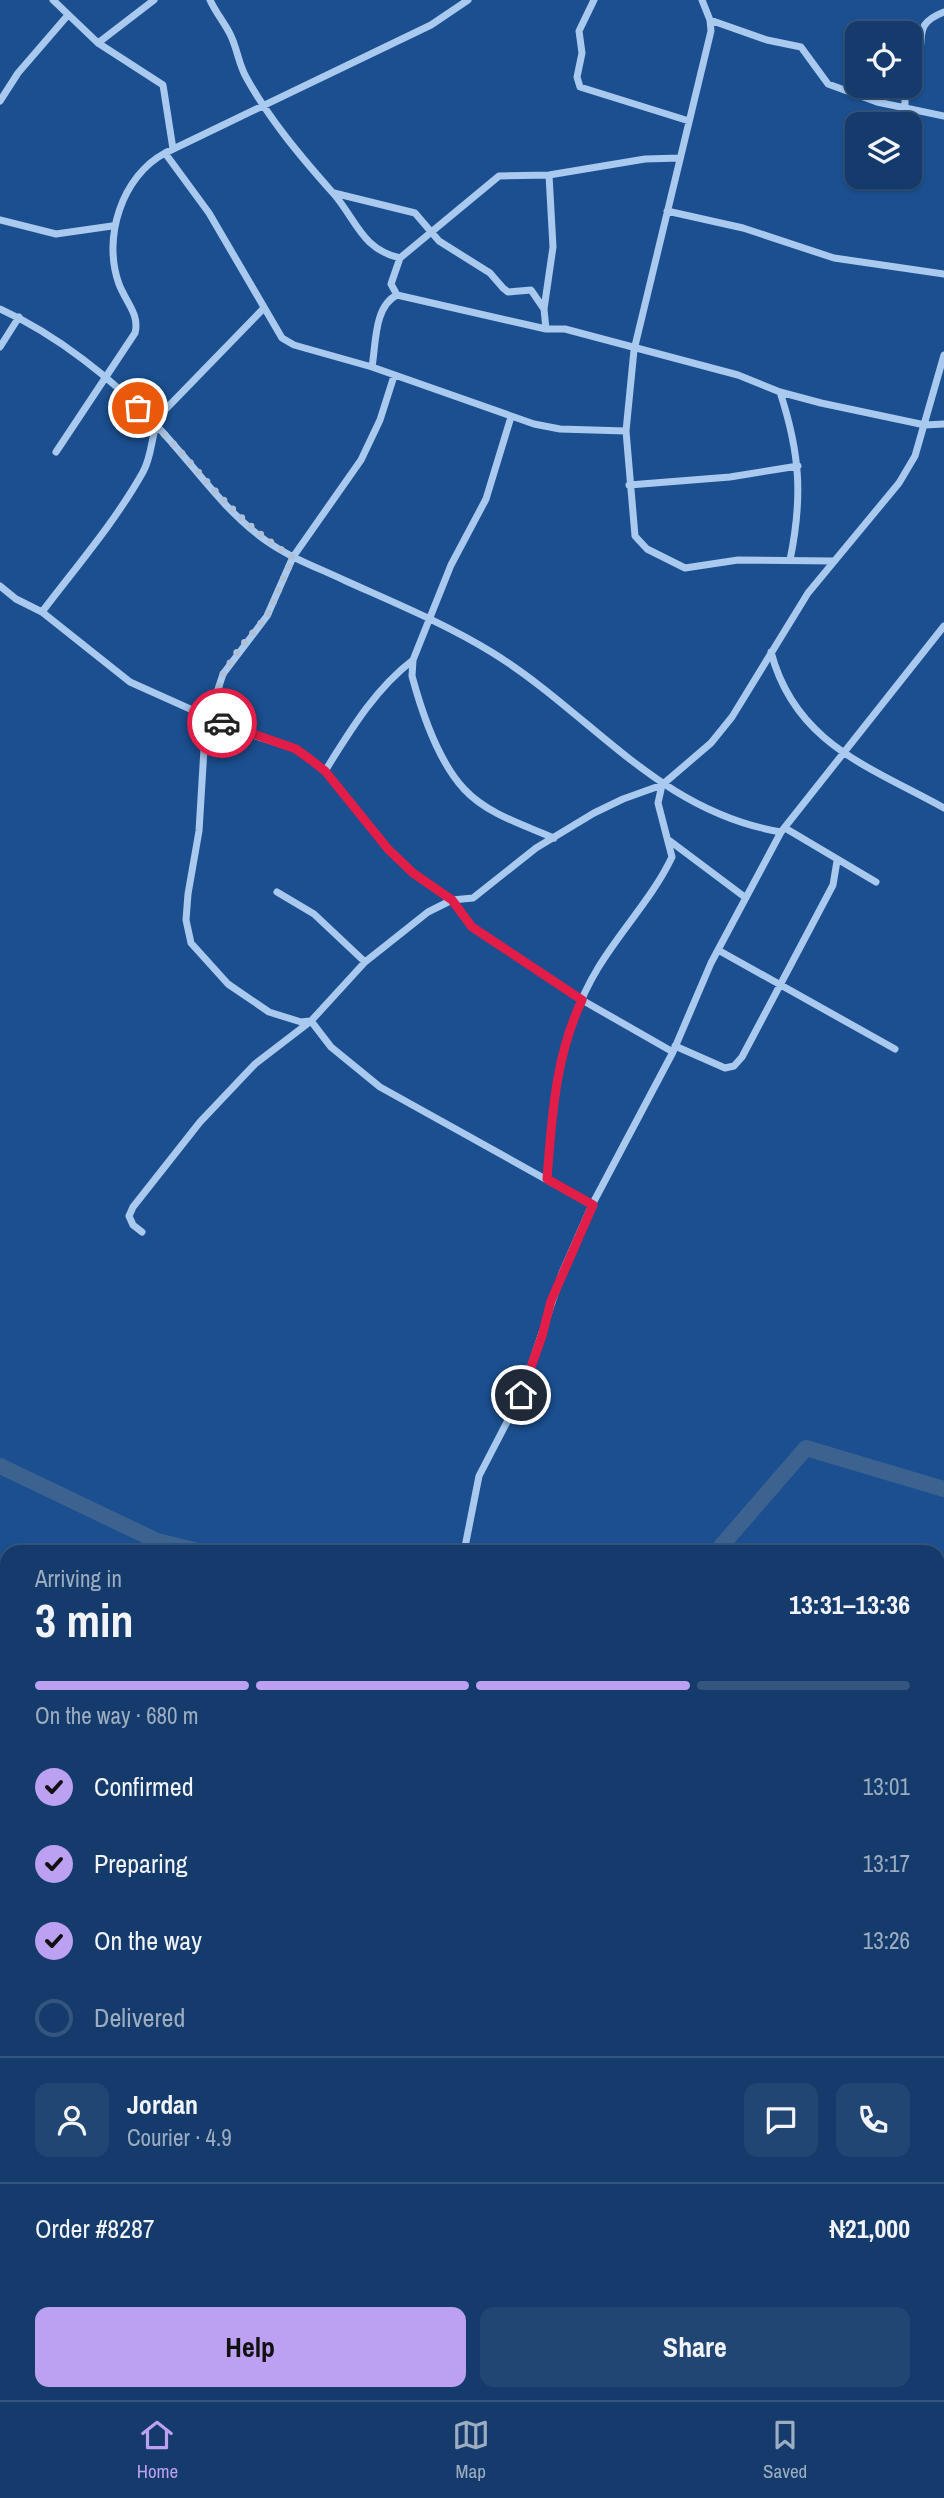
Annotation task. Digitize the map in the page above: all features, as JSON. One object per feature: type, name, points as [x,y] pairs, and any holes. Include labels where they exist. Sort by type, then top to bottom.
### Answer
[{"type":"street","points":[[66,0],[56,3],[98,43],[163,85],[173,149]]},
{"type":"street","points":[[98,43],[154,0]]},
{"type":"street","points":[[210,0],[229,30],[245,75],[264,107],[320,180],[334,193],[370,245],[385,254],[400,258]]},
{"type":"street","points":[[56,452],[135,333],[138,323],[118,281],[112,226],[142,168],[173,149],[431,25],[468,0]]},
{"type":"street","points":[[594,0],[579,31],[582,53],[577,77],[580,87],[689,121]]},
{"type":"street","points":[[702,0],[710,20],[711,31],[634,349],[626,431],[633,526],[639,543],[679,566],[692,568],[738,560],[833,561]]},
{"type":"street","points":[[922,26],[926,20],[944,12]]},
{"type":"street","points":[[0,101],[18,73],[68,15]]},
{"type":"street","points":[[710,20],[767,40],[797,44],[804,49],[809,61],[817,66],[828,84],[905,108],[944,116]]},
{"type":"street","points":[[905,98],[905,108]]},
{"type":"street","points":[[165,153],[209,213],[282,338],[294,345],[372,367],[511,417],[560,429],[626,431]]},
{"type":"street","points":[[397,295],[391,284],[400,258],[499,176],[549,175],[645,159],[680,158]]},
{"type":"street","points":[[546,329],[544,309],[553,247],[549,175]]},
{"type":"street","points":[[334,193],[405,209],[415,214],[430,233],[456,253],[490,273],[508,292],[524,288],[531,290],[544,309]]},
{"type":"street","points":[[667,211],[743,228],[834,258],[944,274]]},
{"type":"street","points":[[0,220],[56,234],[112,226]]},
{"type":"street","points":[[372,367],[382,310],[388,299],[397,295],[546,329],[565,329],[738,375],[780,392],[925,425],[944,424]]},
{"type":"street","points":[[0,309],[19,317],[104,377],[155,423],[242,520],[266,540],[293,557],[429,618],[492,653],[594,727],[662,785],[728,819],[783,830],[876,882]]},
{"type":"street","points":[[42,612],[126,499],[144,470],[152,449],[155,423],[263,309]]},
{"type":"street","points":[[0,347],[19,317]]},
{"type":"street","points":[[142,1232],[132,1225],[130,1216],[140,1196],[200,1122],[255,1064],[311,1021],[365,962],[428,912],[452,900],[473,898],[554,838],[623,799],[662,785],[711,743],[732,717],[808,593],[833,561],[881,509],[899,484],[915,456],[944,355]]},
{"type":"street","points":[[311,1021],[302,1022],[269,1012],[228,984],[191,943],[186,920],[199,831],[204,749],[209,717],[223,674],[239,649],[267,616],[293,557],[361,460],[380,420],[394,376]]},
{"type":"street","points":[[780,392],[797,448],[799,503],[790,560]]},
{"type":"street","points":[[511,417],[486,499],[451,565],[413,660],[412,676],[447,767],[465,790],[493,811],[554,838]]},
{"type":"street","points":[[629,485],[730,477],[798,466]]},
{"type":"street","points":[[0,586],[16,599],[42,612],[130,682],[237,730],[296,749],[325,771],[388,849],[413,873],[452,900],[472,927],[582,1000],[674,1049],[716,1065],[734,1066],[742,1057],[833,885],[837,861]]},
{"type":"street","points":[[465,1545],[479,1476],[521,1395],[551,1301],[593,1205],[674,1049],[718,950],[783,830],[944,626]]},
{"type":"street","points":[[771,652],[777,677],[804,721],[843,751],[944,808]]},
{"type":"street","points":[[325,771],[387,682],[413,660]]},
{"type":"street","points":[[547,1179],[556,1077],[572,1021],[597,969],[673,857],[658,803],[662,785]]},
{"type":"street","points":[[669,841],[746,898]]},
{"type":"street","points":[[277,892],[314,914],[365,962]]},
{"type":"street","points":[[718,950],[895,1049]]},
{"type":"street","points":[[311,1021],[331,1047],[380,1087],[593,1205]]},
{"type":"waterway","points":[[722,1545],[806,1448],[944,1489]]},
{"type":"waterway","points":[[0,1466],[157,1541],[173,1545]]},
{"type":"way so far","points":[[138,408],[155,423],[207,485],[242,520],[293,557],[267,616],[239,649],[223,674],[209,717],[222,723]]},
{"type":"route","points":[[222,723],[296,749],[311,760],[325,771],[388,849],[413,873],[452,900],[472,927],[582,1000],[572,1021],[556,1077],[547,1179],[593,1205],[551,1301],[521,1395]]}]
